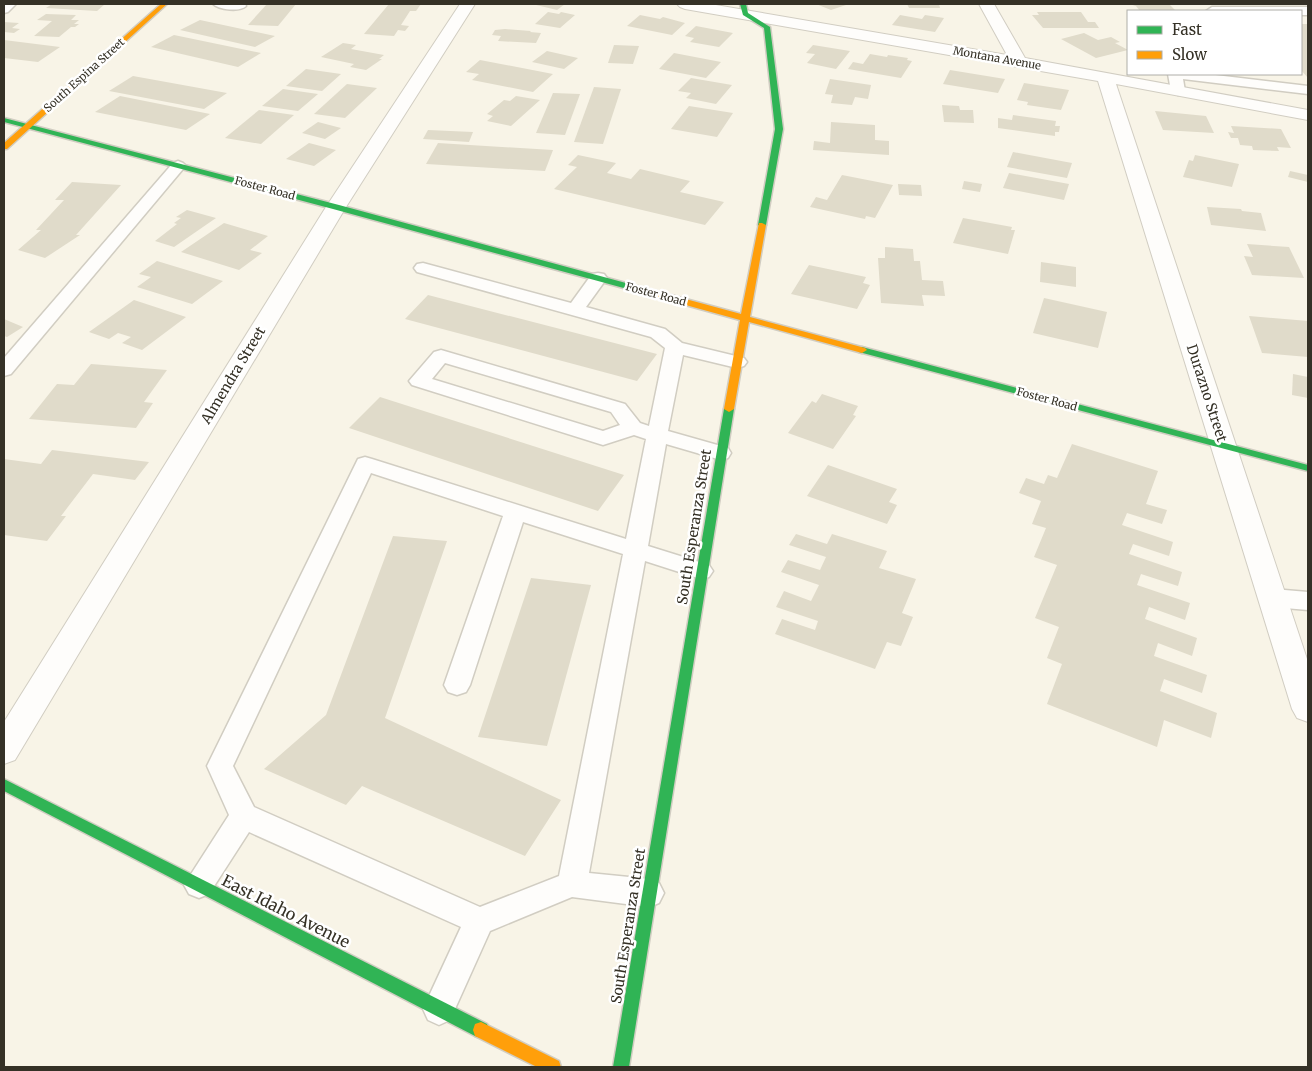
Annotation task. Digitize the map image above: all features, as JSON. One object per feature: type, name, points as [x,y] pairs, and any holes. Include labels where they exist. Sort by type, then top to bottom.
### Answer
[{"type":"street","name":"South Espina Street","points":[[4,147],[164,4]]},
{"type":"street","name":"Almendra Street","points":[[4,750],[336,207],[467,4]]},
{"type":"street","name":"Montana Avenue","points":[[685,4],[744,9],[1308,115]]},
{"type":"street","points":[[988,4],[1019,62]]},
{"type":"street","name":"South Esperanza Street","points":[[621,1067],[701,571],[744,318],[779,129],[768,26],[744,9]]},
{"type":"street","name":"Durazno Street","points":[[1105,77],[1308,709]]},
{"type":"street","name":"Foster Road","points":[[4,120],[336,207],[1308,468]]},
{"type":"street","name":"East Idaho Avenue","points":[[4,785],[553,1067]]},
{"type":"lane","points":[[4,9],[10,4]]},
{"type":"lane","points":[[219,4],[240,6]]},
{"type":"lane","points":[[1224,10],[1258,7],[1296,10]]},
{"type":"lane","points":[[1174,75],[1178,91]]},
{"type":"lane","points":[[1182,75],[1307,92]]},
{"type":"lane","points":[[1262,75],[1270,86]]},
{"type":"lane","points":[[1242,82],[1252,105]]},
{"type":"lane","points":[[4,370],[178,166]]},
{"type":"lane","points":[[423,268],[658,333],[675,348],[737,362]]},
{"type":"lane","points":[[576,309],[598,278]]},
{"type":"lane","points":[[572,884],[675,348]]},
{"type":"lane","points":[[633,428],[602,438],[420,381],[441,356],[618,408],[633,428],[721,453]]},
{"type":"lane","points":[[479,921],[244,816],[220,766],[365,464],[701,571]]},
{"type":"lane","points":[[456,685],[515,512]]},
{"type":"lane","points":[[1273,598],[1308,601]]},
{"type":"lane","points":[[198,885],[244,816]]},
{"type":"lane","points":[[439,1009],[479,921],[572,884],[649,893]]},
{"type":"building","points":[[52,4],[105,4],[97,11],[46,8]]},
{"type":"building","points":[[267,4],[296,4],[278,26],[248,25]]},
{"type":"building","points":[[389,4],[421,4],[416,11],[410,11],[401,25],[409,26],[405,31],[398,30],[394,36],[364,34]]},
{"type":"building","points":[[532,4],[565,4],[557,10]]},
{"type":"building","points":[[816,4],[849,4],[831,10]]},
{"type":"building","points":[[907,4],[939,4],[940,8],[909,8]]},
{"type":"building","points":[[1129,4],[1169,4],[1175,10],[1139,10],[1136,6]]},
{"type":"building","points":[[548,12],[575,15],[560,28],[535,24]]},
{"type":"building","points":[[1037,12],[1081,12],[1088,22],[1095,22],[1099,28],[1043,28],[1032,15],[1039,15]]},
{"type":"building","points":[[46,14],[76,15],[71,20],[79,20],[74,24],[79,24],[71,27],[59,37],[34,36],[52,21],[37,20]]},
{"type":"building","points":[[640,15],[660,19],[663,17],[685,23],[672,35],[627,26]]},
{"type":"building","points":[[900,15],[922,19],[925,15],[944,18],[935,32],[892,25]]},
{"type":"building","points":[[200,20],[275,36],[255,47],[180,30]]},
{"type":"building","points":[[4,22],[19,23],[12,28],[20,29],[14,33],[4,32]]},
{"type":"building","points":[[1302,24],[1308,24],[1308,78],[1302,71]]},
{"type":"building","points":[[696,26],[733,33],[719,47],[690,42],[694,38],[685,36]]},
{"type":"building","points":[[505,29],[541,33],[536,43],[498,41],[501,36],[492,35],[495,30]]},
{"type":"building","points":[[1084,33],[1098,40],[1111,37],[1120,42],[1115,43],[1127,50],[1096,58],[1061,39]]},
{"type":"building","points":[[174,35],[261,53],[238,67],[151,47]]},
{"type":"building","points":[[4,40],[60,47],[38,62],[4,58]]},
{"type":"building","points":[[343,43],[356,45],[351,49],[384,55],[379,59],[382,59],[366,70],[350,67],[354,64],[321,57]]},
{"type":"building","points":[[614,45],[639,46],[633,64],[608,63]]},
{"type":"building","points":[[813,45],[850,51],[836,69],[807,63],[815,54],[806,53]]},
{"type":"building","points":[[547,51],[578,58],[564,69],[532,62]]},
{"type":"building","points":[[674,53],[721,62],[706,78],[659,69]]},
{"type":"building","points":[[870,54],[908,58],[907,60],[912,61],[901,78],[848,69],[853,62],[863,64]]},
{"type":"building","points":[[480,60],[553,74],[533,92],[472,80],[479,74],[466,72]]},
{"type":"building","points":[[306,69],[341,74],[322,91],[286,86]]},
{"type":"building","points":[[950,70],[1005,79],[998,93],[943,84]]},
{"type":"building","points":[[133,76],[227,93],[204,109],[109,91]]},
{"type":"building","points":[[691,78],[732,85],[716,104],[686,98],[691,93],[678,91]]},
{"type":"building","points":[[830,79],[871,85],[868,99],[855,97],[852,105],[831,103],[833,95],[825,94]]},
{"type":"building","points":[[1024,83],[1069,90],[1061,110],[1027,105],[1028,102],[1017,100]]},
{"type":"building","points":[[347,84],[377,88],[345,118],[314,114]]},
{"type":"building","points":[[594,87],[621,89],[603,144],[574,142]]},
{"type":"building","points":[[283,89],[318,94],[298,111],[262,106]]},
{"type":"building","points":[[553,93],[580,94],[565,135],[536,133]]},
{"type":"building","points":[[120,96],[210,114],[186,130],[95,112]]},
{"type":"building","points":[[516,96],[540,100],[511,126],[487,121],[493,116],[487,114],[504,100],[510,101]]},
{"type":"building","points":[[942,105],[959,106],[960,110],[973,110],[974,123],[944,122]]},
{"type":"building","points":[[689,106],[733,113],[717,137],[671,129]]},
{"type":"building","points":[[259,110],[294,115],[261,144],[225,138]]},
{"type":"building","points":[[1155,111],[1206,116],[1214,133],[1163,130]]},
{"type":"building","points":[[1013,115],[1056,121],[1055,126],[1060,126],[1059,132],[1055,132],[1055,136],[998,128],[998,118],[1012,120]]},
{"type":"building","points":[[318,122],[341,128],[325,139],[302,133]]},
{"type":"building","points":[[831,122],[875,125],[875,140],[889,141],[889,155],[813,150],[814,141],[830,143]]},
{"type":"building","points":[[1231,126],[1281,129],[1291,148],[1277,147],[1279,151],[1253,150],[1252,146],[1240,145],[1238,138],[1231,138],[1228,132],[1234,133]]},
{"type":"building","points":[[428,130],[473,132],[469,142],[423,139]]},
{"type":"building","points":[[309,143],[336,150],[314,166],[286,159]]},
{"type":"building","points":[[438,143],[553,150],[545,171],[426,164]]},
{"type":"building","points":[[1013,152],[1072,163],[1067,178],[1007,167]]},
{"type":"building","points":[[578,155],[616,163],[607,173],[631,179],[640,169],[690,181],[680,192],[724,202],[705,225],[554,189],[577,167],[568,165]]},
{"type":"building","points":[[1195,155],[1239,164],[1232,187],[1183,177],[1189,160],[1193,161]]},
{"type":"building","points":[[1290,171],[1308,175],[1308,182],[1288,177]]},
{"type":"building","points":[[1009,173],[1069,184],[1064,200],[1003,188]]},
{"type":"building","points":[[842,175],[893,185],[875,218],[866,216],[865,219],[810,207],[816,197],[827,200]]},
{"type":"building","points":[[964,181],[982,184],[980,192],[962,189]]},
{"type":"building","points":[[72,182],[121,185],[76,235],[80,235],[45,258],[18,250],[41,230],[36,230],[64,200],[55,200]]},
{"type":"building","points":[[898,184],[921,185],[922,196],[899,195]]},
{"type":"building","points":[[1207,207],[1241,209],[1242,211],[1261,213],[1266,231],[1211,225]]},
{"type":"building","points":[[187,210],[216,218],[174,247],[155,241],[177,224],[174,223],[181,218],[176,217]]},
{"type":"building","points":[[963,218],[1012,227],[1011,230],[1015,230],[1008,254],[953,243]]},
{"type":"building","points":[[224,223],[268,236],[250,250],[262,253],[239,270],[181,252]]},
{"type":"building","points":[[1247,244],[1289,247],[1304,278],[1252,275],[1244,256],[1253,257]]},
{"type":"building","points":[[885,247],[913,249],[914,261],[920,261],[922,280],[943,281],[945,296],[922,295],[924,306],[881,303],[878,258],[885,258]]},
{"type":"building","points":[[157,261],[223,281],[192,304],[137,287],[151,277],[139,274]]},
{"type":"building","points":[[1041,262],[1076,267],[1076,287],[1040,282]]},
{"type":"building","points":[[809,265],[866,277],[863,283],[870,285],[857,309],[791,294]]},
{"type":"building","points":[[428,295],[657,354],[637,381],[405,319]]},
{"type":"building","points":[[1044,298],[1107,312],[1098,348],[1033,333]]},
{"type":"building","points":[[134,300],[186,317],[142,350],[122,343],[131,337],[118,333],[109,339],[89,332]]},
{"type":"building","points":[[1249,316],[1308,321],[1308,357],[1262,353]]},
{"type":"building","points":[[4,319],[23,327],[7,337],[4,336]]},
{"type":"building","points":[[91,364],[167,370],[144,402],[153,403],[136,428],[29,419],[57,384],[74,385]]},
{"type":"building","points":[[1293,374],[1308,377],[1308,398],[1292,395]]},
{"type":"building","points":[[822,394],[858,406],[853,415],[856,416],[833,449],[788,433],[812,401],[816,403]]},
{"type":"building","points":[[380,397],[624,475],[598,511],[349,428]]},
{"type":"building","points":[[1072,444],[1158,471],[1146,504],[1167,510],[1162,524],[1127,513],[1122,525],[1173,542],[1169,556],[1133,544],[1129,554],[1182,572],[1178,586],[1141,574],[1137,585],[1190,603],[1185,620],[1149,607],[1145,619],[1197,638],[1192,656],[1158,643],[1154,656],[1207,675],[1202,693],[1164,679],[1160,691],[1217,713],[1211,738],[1164,720],[1157,747],[1047,704],[1062,664],[1047,658],[1059,627],[1035,618],[1057,565],[1034,557],[1046,528],[1032,524],[1041,501],[1019,493],[1026,478],[1044,484],[1048,475],[1057,478]]},
{"type":"building","points":[[52,450],[149,462],[135,480],[93,474],[61,516],[66,516],[47,541],[4,535],[4,459],[41,464]]},
{"type":"building","points":[[828,465],[897,489],[889,502],[897,505],[887,524],[807,496]]},
{"type":"building","points":[[796,534],[827,544],[832,534],[887,551],[879,568],[916,579],[902,613],[913,617],[901,646],[887,642],[875,669],[775,634],[782,619],[815,630],[818,621],[776,607],[784,591],[811,601],[819,585],[781,572],[788,560],[820,570],[826,557],[789,545]]},
{"type":"building","points":[[393,536],[447,541],[385,718],[561,800],[525,856],[362,786],[346,805],[264,769],[326,715]]},
{"type":"building","points":[[531,578],[591,585],[547,746],[478,737]]},
{"type":"traffic: fast","points":[[743,4],[745,14],[767,27],[779,129],[762,225]]},
{"type":"traffic: fast","points":[[4,120],[336,207],[656,294]]},
{"type":"traffic: fast","points":[[862,350],[1308,468]]},
{"type":"traffic: fast","points":[[621,1067],[729,409]]},
{"type":"traffic: fast","points":[[4,785],[481,1030]]},
{"type":"traffic: slow","points":[[4,147],[164,4]]},
{"type":"traffic: slow","points":[[729,409],[762,225]]},
{"type":"traffic: slow","points":[[656,294],[862,350]]},
{"type":"traffic: slow","points":[[481,1030],[553,1067]]}]
